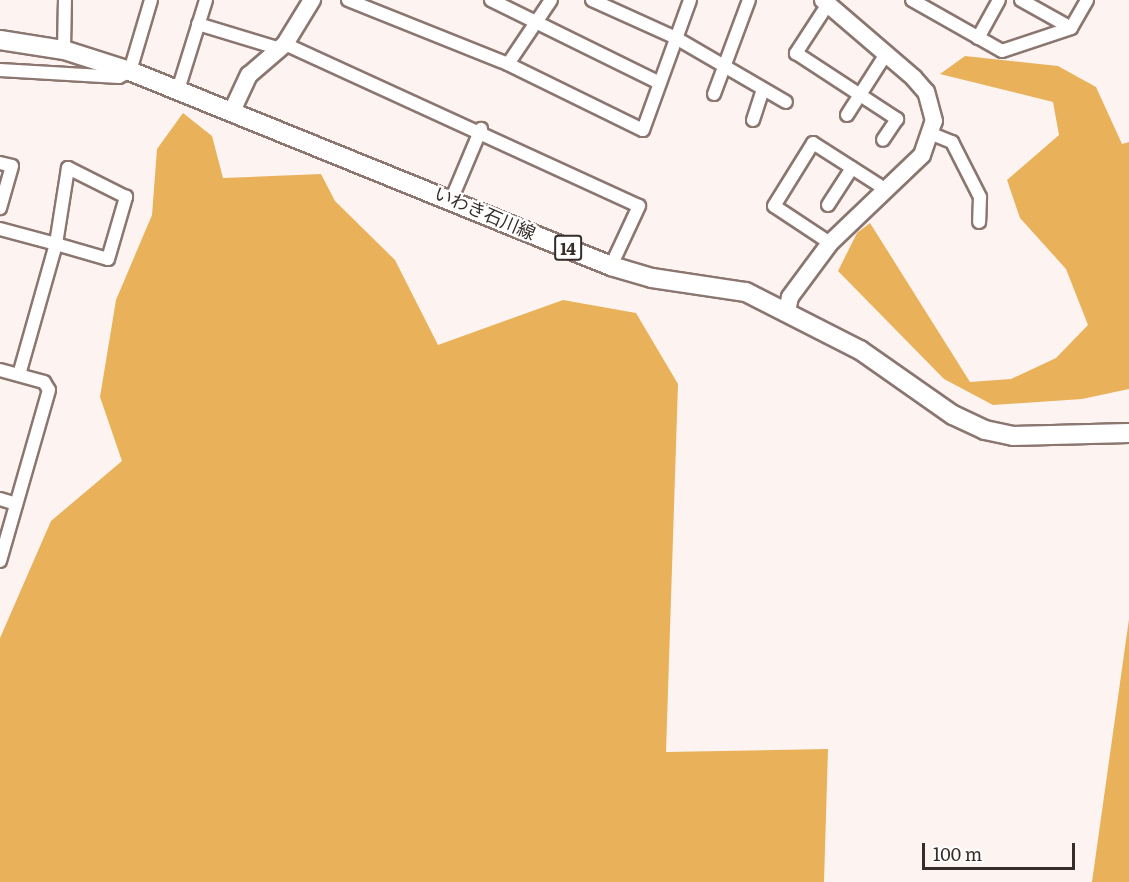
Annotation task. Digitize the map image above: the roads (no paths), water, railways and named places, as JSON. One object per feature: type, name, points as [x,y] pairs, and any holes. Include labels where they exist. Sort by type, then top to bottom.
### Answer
[{"type":"main road","name":"いわき石川線","points":[[0,40],[64,50],[130,71],[452,198],[611,266],[652,278],[746,292],[860,350],[953,415],[985,430],[1013,436],[1129,433]]},
{"type":"street","points":[[64,50],[66,0]]},
{"type":"street","points":[[0,70],[108,80],[130,71],[151,0]]},
{"type":"street","points":[[178,90],[206,0]]},
{"type":"street","points":[[232,111],[249,75],[283,46],[312,0]]},
{"type":"street","points":[[348,0],[508,64],[643,130],[690,0]]},
{"type":"street","points":[[491,0],[660,83]]},
{"type":"street","points":[[508,64],[550,0]]},
{"type":"street","points":[[592,0],[676,38],[786,102]]},
{"type":"street","points":[[714,94],[749,0]]},
{"type":"street","points":[[912,0],[1002,51],[1071,28],[1087,0]]},
{"type":"street","points":[[978,38],[999,0]]},
{"type":"street","points":[[1021,0],[1071,28]]},
{"type":"street","points":[[787,312],[790,297],[830,243],[922,155],[932,134],[926,92],[825,2],[796,52],[897,119],[883,140]]},
{"type":"street","points":[[198,24],[283,46],[480,129],[639,206],[611,266]]},
{"type":"street","points":[[847,115],[886,54]]},
{"type":"street","points":[[753,120],[764,90]]},
{"type":"street","points":[[452,198],[480,129]]},
{"type":"street","points":[[932,134],[952,142],[980,197],[980,222]]},
{"type":"street","points":[[830,243],[774,206],[813,143],[885,189]]},
{"type":"street","points":[[0,163],[12,166],[0,208]]},
{"type":"street","points":[[0,229],[56,243],[108,259],[126,197],[68,168],[56,243],[19,375]]},
{"type":"street","points":[[828,205],[852,168]]},
{"type":"street","points":[[0,370],[44,382],[49,390],[0,561]]},
{"type":"street","points":[[0,499],[16,504]]}]
